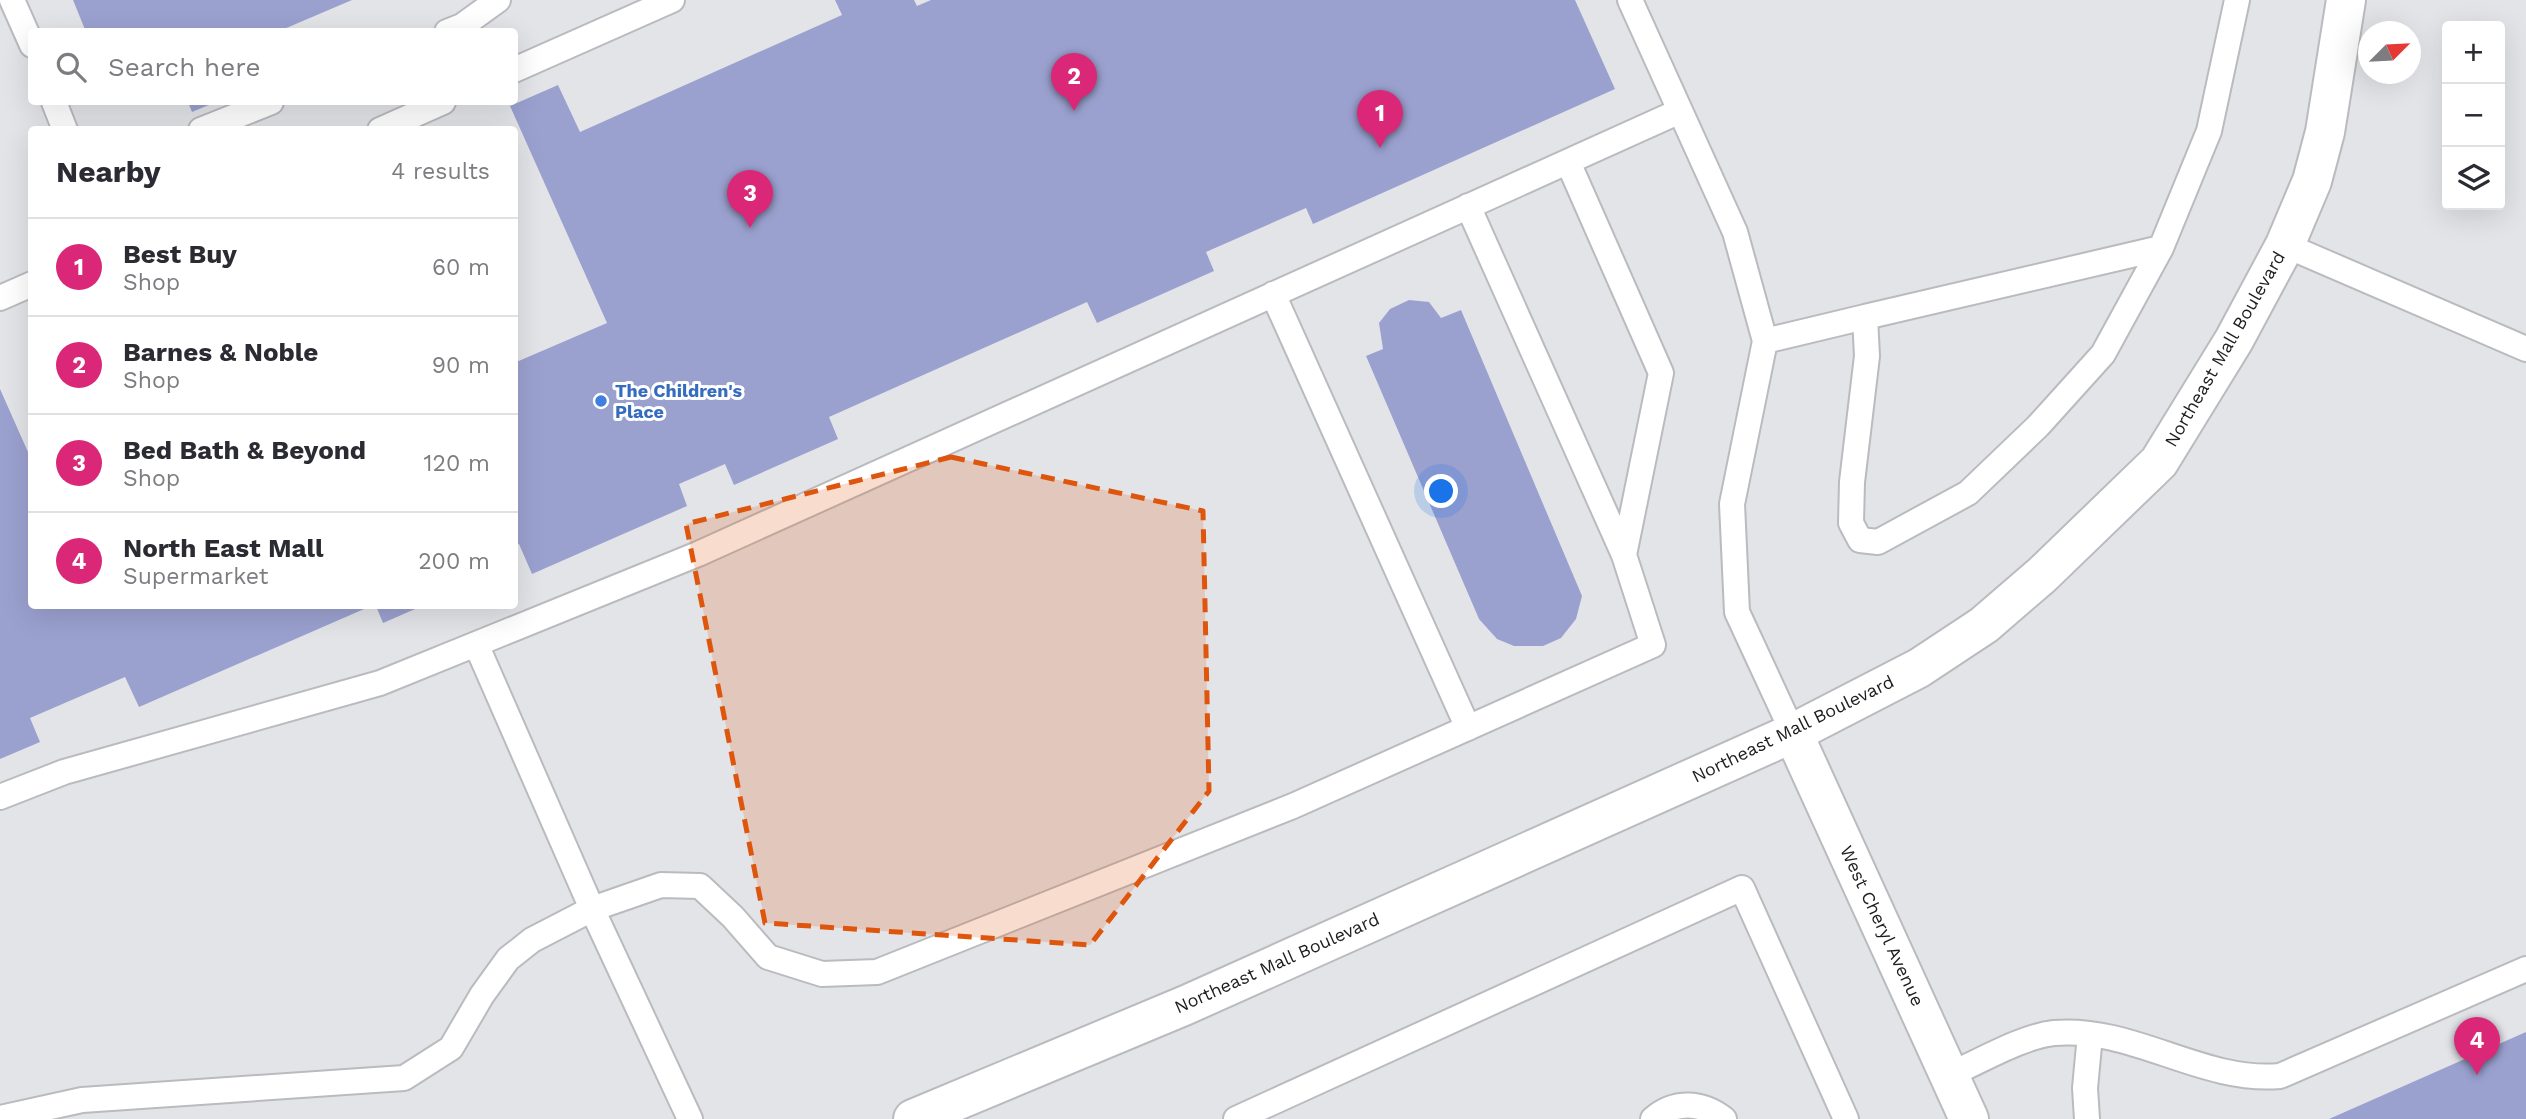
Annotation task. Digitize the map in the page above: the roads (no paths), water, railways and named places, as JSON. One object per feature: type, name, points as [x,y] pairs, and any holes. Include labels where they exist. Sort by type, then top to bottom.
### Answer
[{"type":"street","name":"Northeast Mall Boulevard","points":[[913,1119],[1186,1005],[1793,733],[1919,668],[1984,625],[2042,575],[2160,462],[2234,340],[2285,245],[2312,181],[2325,132],[2347,0]]},
{"type":"street","name":"West Cheryl Avenue","points":[[1793,733],[1969,1119]]},
{"type":"lane","points":[[12,0],[28,36]]},
{"type":"lane","points":[[456,28],[498,0]]},
{"type":"lane","points":[[518,68],[672,0]]},
{"type":"lane","points":[[1630,0],[1735,232],[1765,341],[1732,504],[1737,612],[1793,733]]},
{"type":"lane","points":[[1865,317],[1867,356],[1852,482],[1851,523],[1860,540],[1878,542],[1968,493],[2038,426],[2103,354],[2161,248],[2209,131],[2237,0]]},
{"type":"lane","points":[[55,105],[63,126]]},
{"type":"lane","points":[[211,126],[264,105]]},
{"type":"lane","points":[[389,126],[436,105]]},
{"type":"lane","points":[[0,797],[76,769],[380,683],[476,644],[744,534],[1680,111]]},
{"type":"lane","points":[[1568,162],[1661,373],[1623,555]]},
{"type":"lane","points":[[0,1118],[82,1100],[404,1078],[451,1048],[482,995],[508,959],[532,940],[592,909],[661,885],[700,886],[733,917],[768,957],[822,974],[877,972],[1293,806],[1653,645],[1623,555],[1468,206]]},
{"type":"lane","points":[[2285,245],[2526,349]]},
{"type":"lane","points":[[1765,341],[2161,248]]},
{"type":"lane","points":[[0,298],[28,286]]},
{"type":"lane","points":[[1273,294],[1468,728]]},
{"type":"lane","points":[[476,644],[592,909],[690,1119]]},
{"type":"lane","points":[[1236,1119],[1741,888],[1846,1119]]},
{"type":"lane","points":[[1949,1075],[2053,1033],[2090,1035],[2162,1052],[2228,1075],[2254,1079],[2280,1076],[2526,969]]},
{"type":"lane","points":[[2087,1119],[2085,1088],[2090,1035]]},
{"type":"lane","points":[[1653,1119],[1684,1104],[1710,1108],[1724,1119]]},
{"type":"place","name":"Barnes & Noble","points":[[1074,111]]},
{"type":"place","name":"Best Buy","points":[[1380,148]]},
{"type":"place","name":"Bed Bath & Beyond","points":[[750,228]]},
{"type":"place","name":"The Children's Place","points":[[601,401]]},
{"type":"place","name":"North East Mall","points":[[2477,1075]]}]
